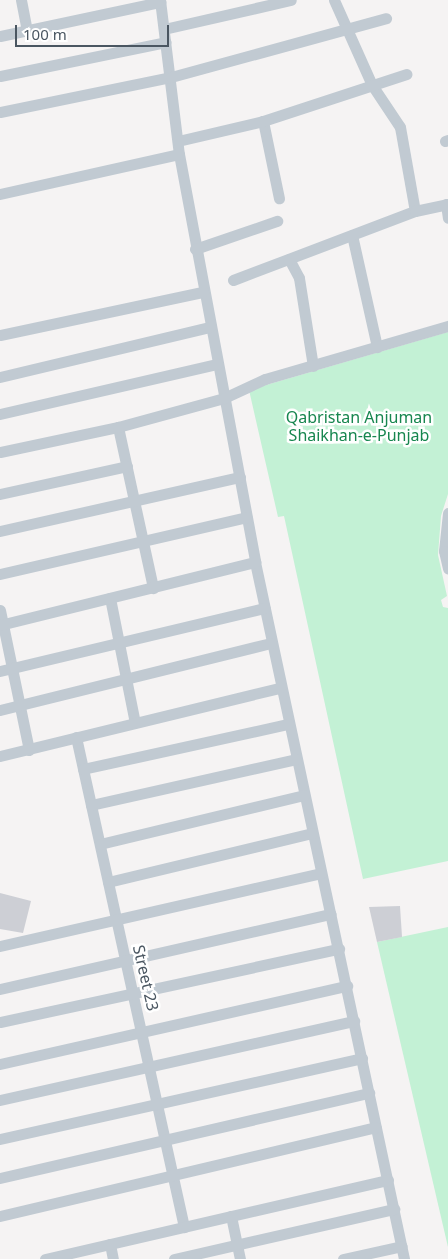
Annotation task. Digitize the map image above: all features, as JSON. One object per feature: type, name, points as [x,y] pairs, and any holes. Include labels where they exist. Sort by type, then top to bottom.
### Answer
[{"type":"street","points":[[21,0],[27,30]]},
{"type":"street","points":[[164,28],[291,0]]},
{"type":"street","points":[[334,0],[345,31],[372,84],[400,127],[415,212]]},
{"type":"street","points":[[0,36],[160,1],[171,77],[179,154],[246,517],[280,688],[347,986],[404,1259]]},
{"type":"street","points":[[0,112],[171,77],[345,31],[386,18]]},
{"type":"street","points":[[0,76],[166,42]]},
{"type":"street","points":[[178,141],[263,121],[407,74]]},
{"type":"street","points":[[263,121],[279,198]]},
{"type":"street","points":[[0,194],[179,154]]},
{"type":"street","points":[[233,280],[415,212],[447,204],[448,218]]},
{"type":"street","points":[[195,248],[277,221]]},
{"type":"street","points":[[352,235],[377,347]]},
{"type":"street","points":[[289,259],[299,278],[313,366]]},
{"type":"street","points":[[0,335],[203,292]]},
{"type":"street","points":[[0,452],[118,427],[224,398],[265,379],[448,326]]},
{"type":"street","points":[[0,377],[210,327]]},
{"type":"street","points":[[0,414],[217,364]]},
{"type":"street","points":[[118,427],[153,588]]},
{"type":"street","points":[[0,494],[127,466]]},
{"type":"street","points":[[0,532],[240,477]]},
{"type":"street","points":[[448,513],[444,551],[448,569]]},
{"type":"street","points":[[0,574],[246,517]]},
{"type":"street","points":[[2,625],[255,562]]},
{"type":"street","points":[[110,598],[135,723]]},
{"type":"street","points":[[0,671],[265,608]]},
{"type":"street","points":[[0,610],[29,750]]},
{"type":"street","points":[[0,710],[271,643]]},
{"type":"street","points":[[0,756],[280,688]]},
{"type":"street","points":[[83,769],[288,724]]},
{"type":"street","name":"Street 23","points":[[76,737],[184,1227]]},
{"type":"street","points":[[91,805],[296,759]]},
{"type":"street","points":[[100,844],[304,794]]},
{"type":"street","points":[[108,882],[312,833]]},
{"type":"street","points":[[0,946],[321,873]]},
{"type":"street","points":[[0,989],[331,914]]},
{"type":"street","points":[[0,1022],[338,949]]},
{"type":"street","points":[[0,1064],[347,986]]},
{"type":"street","points":[[0,1100],[354,1021]]},
{"type":"street","points":[[0,1139],[362,1058]]},
{"type":"street","points":[[0,1178],[370,1093]]},
{"type":"street","points":[[0,1216],[376,1127]]},
{"type":"street","points":[[45,1259],[388,1180]]},
{"type":"street","points":[[174,1259],[394,1209]]},
{"type":"street","points":[[231,1216],[240,1259]]},
{"type":"street","points":[[110,1244],[113,1259]]},
{"type":"street","points":[[343,1259],[402,1246]]},
{"type":"green space","name":"Qabristan Anjuman Shaikhan-e-Punjab","points":[[448,332],[448,494],[441,516],[438,555],[447,596],[441,600],[443,607],[448,608],[448,861],[363,879],[284,516],[278,517],[249,390]]},
{"type":"green space","points":[[448,927],[448,1247],[377,942]]},
{"type":"building","points":[[0,893],[31,901],[23,933],[0,929]]},
{"type":"building","points":[[400,906],[402,937],[377,942],[369,907]]}]
